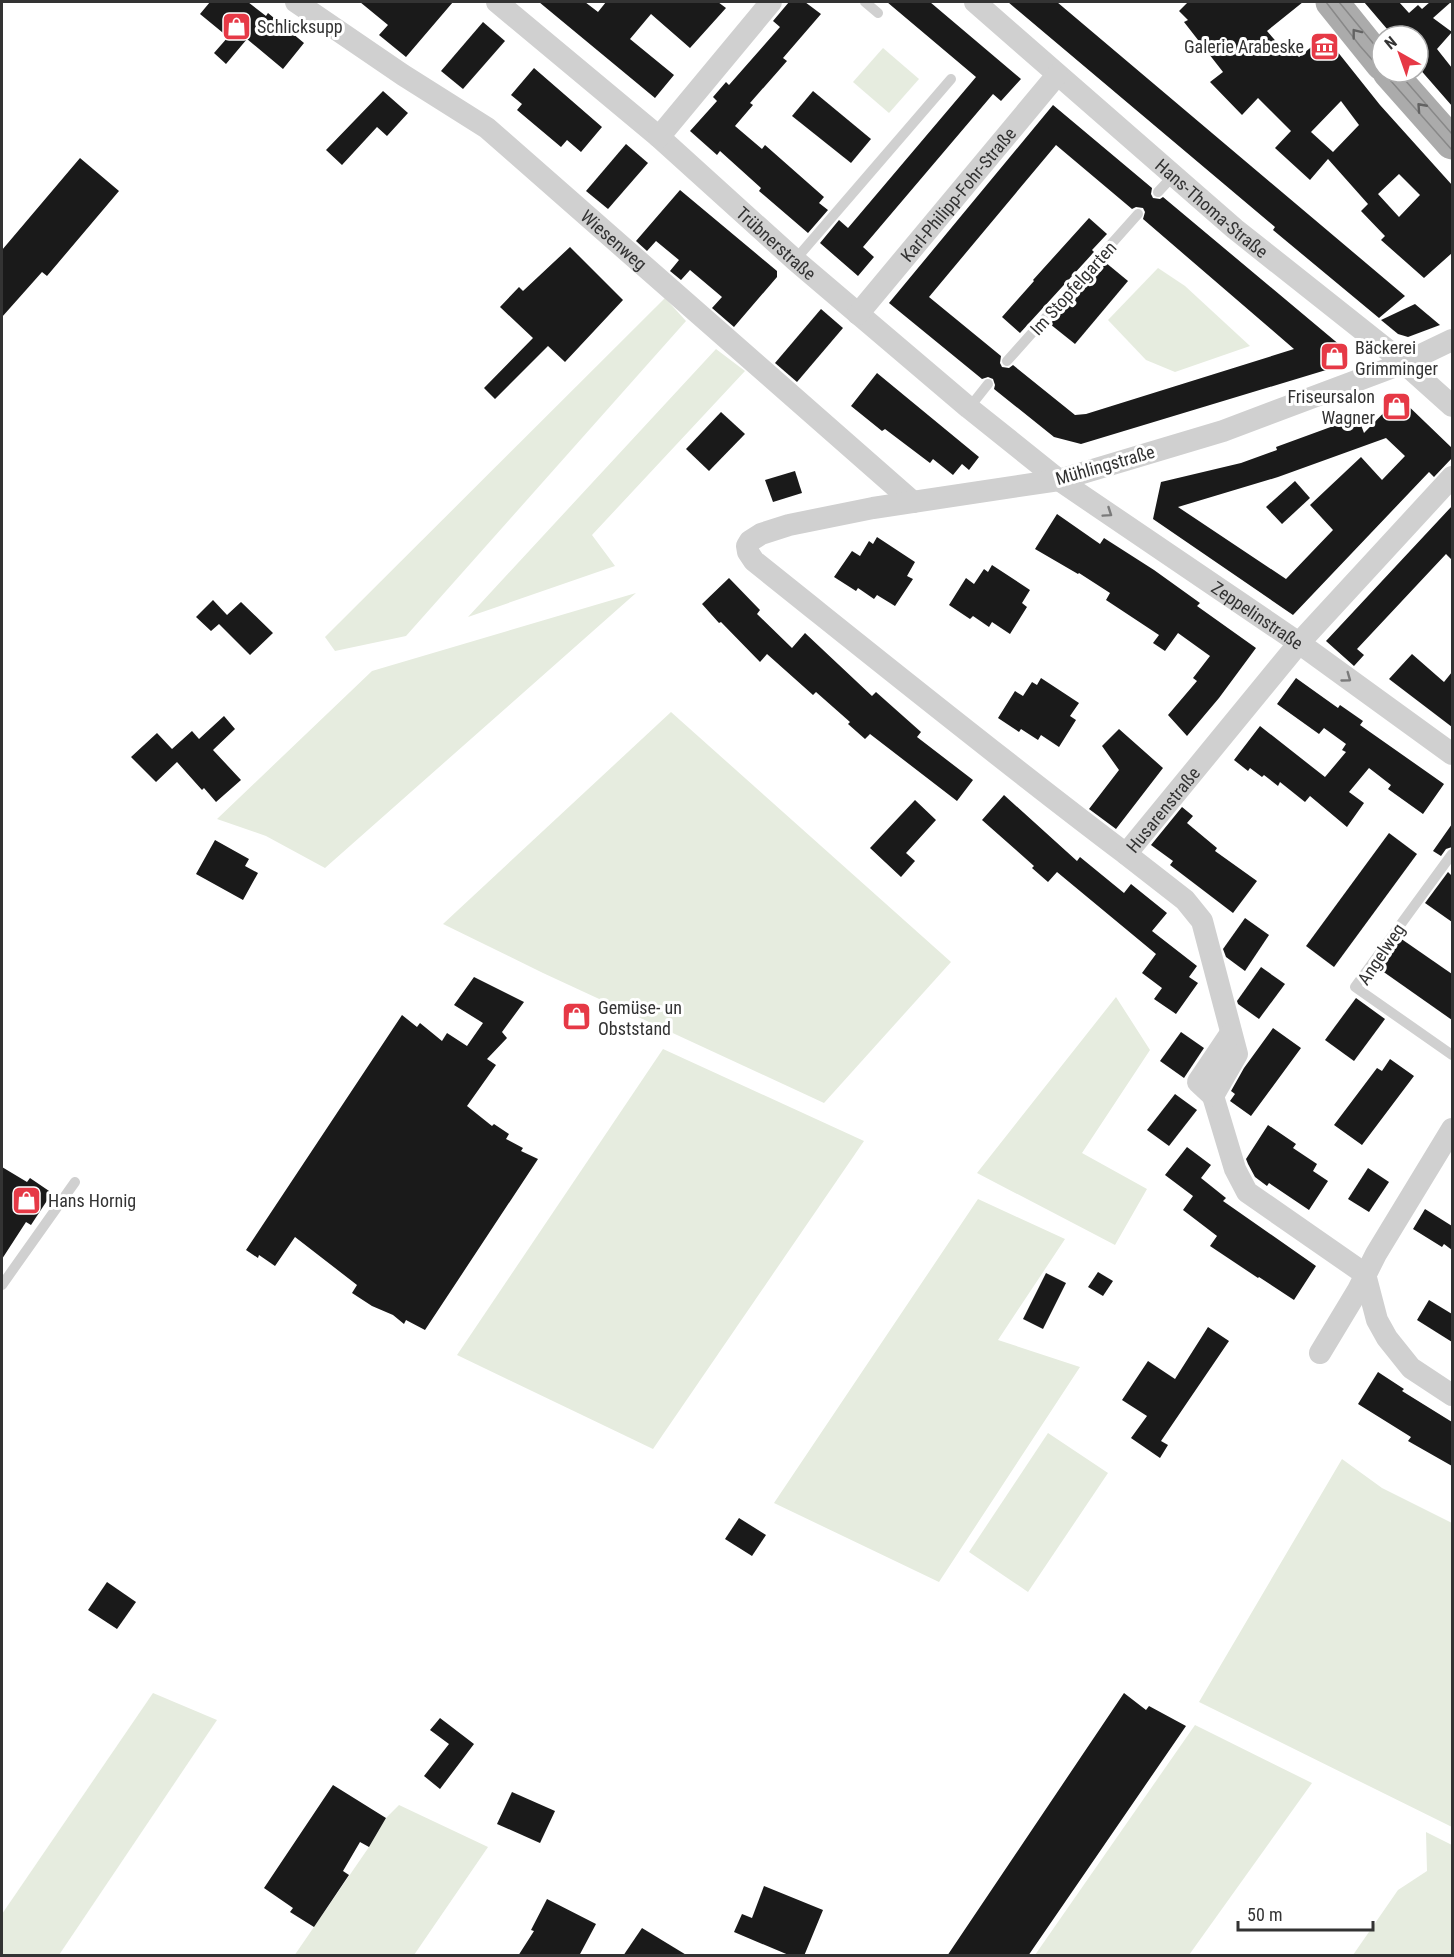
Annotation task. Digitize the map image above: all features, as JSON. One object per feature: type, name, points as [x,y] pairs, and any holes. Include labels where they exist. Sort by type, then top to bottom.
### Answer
[{"type":"main road","points":[[1332,2],[1370,49]]},
{"type":"main road","points":[[1400,84],[1452,143]]},
{"type":"street","name":"Wiesenweg","points":[[296,2],[403,75],[487,128],[913,502]]},
{"type":"street","name":"Trübnerstraße","points":[[497,2],[659,138],[858,314],[1059,480]]},
{"type":"street","points":[[659,138],[771,2]]},
{"type":"street","name":"Hans-Thoma-Straße","points":[[975,2],[1057,75],[1165,184],[1235,229],[1404,363],[1452,406]]},
{"type":"street","name":"Karl-Philipp-Fohr-Straße","points":[[858,314],[1057,75]]},
{"type":"street","name":"Mühlingstraße","points":[[747,546],[761,534],[789,525],[913,502],[1059,480],[1223,431],[1404,363],[1452,340]]},
{"type":"street","name":"Husarenstraße","points":[[747,546],[754,561],[1018,772],[1126,854],[1299,643],[1452,477]]},
{"type":"street","name":"Zeppelinstraße","points":[[1059,480],[1299,643],[1452,754]]},
{"type":"street","points":[[1126,854],[1185,900],[1202,921],[1237,1054],[1213,1096],[1235,1169],[1247,1192],[1365,1274],[1377,1320],[1387,1338],[1411,1368],[1452,1395]]},
{"type":"street","points":[[1320,1353],[1452,1130]]},
{"type":"lane","points":[[865,2],[878,13]]},
{"type":"lane","points":[[795,260],[951,79]]},
{"type":"lane","name":"Im Stopfelgarten","points":[[1007,361],[1138,214]]},
{"type":"lane","points":[[969,408],[988,384]]},
{"type":"lane","name":"Angelweg","points":[[1452,854],[1355,987],[1452,1055]]},
{"type":"lane","points":[[2,1285],[75,1182]]},
{"type":"shaded area","points":[[883,48],[919,79],[889,113],[853,82]]},
{"type":"shaded area","points":[[1158,268],[1185,286],[1250,346],[1175,372],[1146,360],[1108,320]]},
{"type":"shaded area","points":[[665,298],[686,321],[406,636],[335,651],[325,637]]},
{"type":"shaded area","points":[[716,349],[745,371],[592,535],[615,566],[468,617]]},
{"type":"shaded area","points":[[636,593],[325,868],[266,836],[217,819],[372,671]]},
{"type":"shaded area","points":[[671,712],[951,962],[824,1103],[543,973],[443,924]]},
{"type":"shaded area","points":[[1116,997],[1150,1050],[1082,1153],[1147,1189],[1115,1245],[977,1173]]},
{"type":"shaded area","points":[[663,1049],[864,1141],[653,1449],[457,1355]]},
{"type":"shaded area","points":[[978,1199],[1065,1239],[998,1340],[1080,1367],[939,1582],[774,1503]]},
{"type":"shaded area","points":[[1048,1433],[1108,1473],[1028,1592],[969,1552]]},
{"type":"shaded area","points":[[1342,1459],[1382,1488],[1452,1523],[1452,1827],[1199,1702]]},
{"type":"shaded area","points":[[153,1693],[217,1720],[59,1955],[2,1955],[2,1914]]},
{"type":"shaded area","points":[[1195,1725],[1312,1783],[1189,1955],[1035,1955]]},
{"type":"shaded area","points":[[399,1805],[488,1847],[414,1955],[294,1956],[369,1847],[386,1818]]},
{"type":"shaded area","points":[[1426,1832],[1452,1845],[1452,1955],[1353,1955],[1398,1890],[1427,1871]]},
{"type":"building","points":[[210,2],[248,2],[266,16],[268,13],[304,43],[283,69],[247,39],[226,64],[214,53],[228,37],[200,14]]},
{"type":"building","points":[[360,2],[453,2],[406,57],[379,35],[388,25]]},
{"type":"building","points":[[539,2],[585,2],[598,12],[606,2],[718,2],[726,8],[690,48],[651,14],[630,39],[674,75],[655,98]]},
{"type":"building","points":[[789,2],[805,2],[821,14],[783,58],[787,61],[750,103],[753,105],[735,126],[762,149],[765,145],[824,197],[819,203],[828,210],[808,233],[759,191],[761,188],[720,151],[717,155],[690,131],[717,101],[713,97],[726,82],[729,85],[780,27],[773,21]]},
{"type":"building","points":[[887,2],[930,2],[1021,79],[1001,101],[993,94],[863,247],[874,257],[858,276],[820,243],[839,220],[848,228],[976,77]]},
{"type":"building","points":[[1008,2],[1057,2],[1405,296],[1379,318],[1273,230],[1275,227]]},
{"type":"building","points":[[1188,2],[1303,2],[1267,31],[1287,54],[1292,50],[1299,57],[1325,36],[1380,105],[1452,185],[1452,253],[1424,278],[1381,240],[1385,236],[1361,211],[1368,204],[1328,159],[1310,180],[1275,148],[1291,131],[1258,98],[1242,115],[1210,82],[1223,72],[1184,22],[1188,20],[1179,11]],"holes":[[[1341,101],[1359,125],[1333,152],[1311,132]],[[1399,174],[1420,195],[1399,217],[1378,194]]]},
{"type":"building","points":[[1364,2],[1399,2],[1409,13],[1418,5],[1422,9],[1430,2],[1451,2],[1433,18],[1452,32],[1437,49],[1452,68],[1452,106],[1430,81],[1430,24],[1383,24]]},
{"type":"building","points":[[483,22],[505,41],[463,89],[441,71]]},
{"type":"building","points":[[534,68],[602,127],[581,152],[567,140],[561,147],[517,110],[522,104],[511,95]]},
{"type":"building","points":[[383,91],[408,113],[387,136],[377,127],[342,165],[326,150]]},
{"type":"building","points":[[813,91],[871,139],[851,163],[792,116]]},
{"type":"building","points":[[1053,105],[1152,188],[1153,198],[1163,197],[1341,346],[1336,367],[1081,444],[1054,437],[994,389],[993,379],[988,377],[982,379],[889,303]],"holes":[[[1056,145],[1132,209],[1143,208],[1145,212],[1143,219],[1294,349],[1086,414],[1075,415],[1013,365],[1009,368],[1002,367],[1001,356],[929,297]]]},
{"type":"building","points":[[626,144],[648,163],[608,209],[586,191]]},
{"type":"building","points":[[80,158],[119,191],[47,276],[42,272],[2,317],[2,250]]},
{"type":"building","points":[[680,190],[777,271],[777,277],[734,327],[712,308],[722,297],[690,270],[681,280],[670,271],[679,260],[656,241],[647,251],[636,241]]},
{"type":"building","points":[[1089,218],[1107,234],[1092,250],[1094,252],[1020,333],[1002,317]]},
{"type":"building","points":[[570,247],[623,300],[565,362],[548,346],[495,399],[484,388],[533,338],[500,307],[519,287],[523,291]]},
{"type":"building","points":[[1105,262],[1128,281],[1075,344],[1050,324]]},
{"type":"building","points":[[1415,304],[1440,325],[1408,337],[1398,334],[1381,320]]},
{"type":"building","points":[[821,309],[843,328],[797,382],[775,363]]},
{"type":"building","points":[[877,373],[979,457],[969,470],[962,464],[953,475],[933,459],[930,463],[885,429],[882,431],[851,406]]},
{"type":"building","points":[[1399,397],[1452,448],[1452,458],[1434,477],[1429,472],[1293,615],[1153,519],[1161,482],[1241,463],[1277,450],[1276,447],[1358,417],[1364,433]],"holes":[[[1386,438],[1405,456],[1382,480],[1361,457],[1310,505],[1333,530],[1286,579],[1178,507],[1278,477]]]},
{"type":"building","points":[[721,412],[745,434],[709,471],[686,449]]},
{"type":"building","points":[[795,471],[802,493],[773,502],[765,480]]},
{"type":"building","points":[[1295,481],[1310,498],[1282,524],[1266,507]]},
{"type":"building","points":[[1452,506],[1452,560],[1446,554],[1357,649],[1364,655],[1354,666],[1326,641]]},
{"type":"building","points":[[1057,514],[1100,544],[1104,538],[1154,570],[1200,603],[1197,606],[1256,648],[1187,736],[1168,715],[1197,681],[1193,678],[1210,656],[1178,633],[1165,651],[1153,643],[1159,635],[1106,600],[1110,593],[1035,549]]},
{"type":"building","points":[[877,537],[915,562],[907,576],[913,579],[895,606],[877,595],[874,599],[858,588],[856,591],[834,577],[852,551],[860,556],[869,541],[873,544]]},
{"type":"building","points":[[992,565],[1030,590],[1022,603],[1027,607],[1010,634],[992,622],[989,627],[973,616],[970,619],[949,605],[966,578],[974,584],[984,569],[988,572]]},
{"type":"building","points":[[729,578],[760,610],[757,614],[792,648],[805,633],[872,696],[876,692],[921,732],[917,737],[973,780],[957,801],[870,734],[865,739],[848,724],[850,722],[816,692],[813,695],[767,654],[760,662],[721,622],[719,623],[702,604]]},
{"type":"building","points":[[213,600],[227,615],[241,602],[273,633],[250,655],[219,624],[211,631],[196,617]]},
{"type":"building","points":[[1412,654],[1444,682],[1452,672],[1452,727],[1389,679]]},
{"type":"building","points":[[1041,678],[1079,703],[1070,716],[1076,720],[1059,747],[1041,735],[1038,740],[1021,729],[1019,732],[998,718],[1015,691],[1023,696],[1032,682],[1037,685]]},
{"type":"building","points":[[1296,678],[1338,708],[1340,705],[1363,721],[1360,725],[1444,784],[1423,814],[1388,789],[1391,785],[1369,768],[1349,792],[1364,803],[1347,827],[1310,796],[1305,802],[1280,782],[1278,786],[1250,768],[1248,771],[1234,760],[1260,726],[1325,777],[1346,752],[1342,750],[1346,744],[1324,728],[1319,734],[1277,704]]},
{"type":"building","points":[[224,716],[235,729],[213,750],[241,780],[216,802],[177,762],[156,782],[131,757],[157,733],[172,749],[192,731],[199,739]]},
{"type":"building","points":[[1119,729],[1163,768],[1116,829],[1089,809],[1119,770],[1102,746]]},
{"type":"building","points":[[1004,795],[1077,861],[1080,857],[1124,893],[1131,884],[1167,913],[1152,931],[1197,966],[1189,977],[1198,983],[1176,1014],[1154,999],[1162,988],[1142,973],[1156,954],[1057,872],[1048,882],[1032,868],[1034,866],[982,820]]},
{"type":"building","points":[[915,800],[936,820],[906,853],[915,861],[901,877],[870,848]]},
{"type":"building","points":[[1182,807],[1193,816],[1187,823],[1217,848],[1215,851],[1257,881],[1233,913],[1170,865],[1173,861],[1151,845]]},
{"type":"building","points":[[1452,824],[1452,847],[1446,849],[1441,856],[1433,851]]},
{"type":"building","points":[[1389,833],[1417,854],[1334,967],[1306,946]]},
{"type":"building","points":[[215,840],[249,859],[245,866],[258,873],[243,900],[196,874]]},
{"type":"building","points":[[1448,872],[1452,876],[1452,922],[1425,903]]},
{"type":"building","points":[[1245,918],[1269,935],[1245,971],[1226,957],[1223,949]]},
{"type":"building","points":[[1400,938],[1452,974],[1452,1020],[1378,968]]},
{"type":"building","points":[[1261,967],[1285,984],[1259,1019],[1237,1001]]},
{"type":"building","points":[[474,977],[524,1002],[502,1032],[507,1038],[487,1059],[496,1065],[467,1106],[492,1126],[494,1124],[509,1134],[506,1139],[523,1148],[521,1151],[538,1159],[425,1330],[406,1320],[404,1324],[393,1315],[372,1306],[352,1293],[357,1285],[295,1237],[275,1266],[259,1255],[258,1258],[246,1250],[402,1015],[417,1027],[420,1023],[442,1041],[447,1033],[467,1046],[483,1023],[454,1005]]},
{"type":"building","points":[[1356,998],[1385,1019],[1354,1061],[1325,1040]]},
{"type":"building","points":[[1273,1028],[1301,1048],[1251,1116],[1230,1101],[1235,1094],[1231,1091],[1244,1068]]},
{"type":"building","points":[[1181,1032],[1204,1048],[1184,1078],[1160,1061]]},
{"type":"building","points":[[1390,1059],[1414,1076],[1362,1145],[1334,1125],[1377,1068],[1382,1071]]},
{"type":"building","points":[[1175,1094],[1197,1110],[1169,1146],[1147,1130]]},
{"type":"building","points":[[1268,1125],[1296,1144],[1293,1148],[1317,1164],[1313,1171],[1328,1181],[1309,1210],[1269,1183],[1267,1186],[1255,1177],[1248,1164],[1246,1159]]},
{"type":"building","points":[[1187,1147],[1211,1165],[1201,1178],[1226,1198],[1223,1201],[1316,1266],[1294,1300],[1210,1246],[1217,1236],[1183,1210],[1193,1196],[1165,1175]]},
{"type":"building","points":[[2,1167],[27,1182],[30,1178],[52,1193],[31,1225],[26,1222],[2,1259]]},
{"type":"building","points":[[1368,1168],[1389,1182],[1369,1212],[1348,1199]]},
{"type":"building","points":[[1425,1209],[1452,1226],[1452,1250],[1444,1244],[1442,1247],[1413,1229]]},
{"type":"building","points":[[1098,1272],[1113,1281],[1103,1296],[1088,1287]]},
{"type":"building","points":[[1046,1273],[1066,1283],[1043,1329],[1023,1319]]},
{"type":"building","points":[[1429,1300],[1452,1314],[1452,1342],[1417,1320]]},
{"type":"building","points":[[1208,1327],[1229,1341],[1161,1441],[1168,1445],[1160,1458],[1131,1438],[1147,1416],[1122,1400],[1148,1361],[1175,1379]]},
{"type":"building","points":[[1378,1372],[1404,1389],[1402,1391],[1452,1422],[1452,1466],[1408,1441],[1411,1437],[1358,1404]]},
{"type":"building","points":[[739,1518],[766,1535],[752,1556],[725,1539]]},
{"type":"building","points":[[107,1582],[136,1602],[117,1629],[88,1610]]},
{"type":"building","points":[[1124,1693],[1146,1710],[1149,1706],[1186,1726],[1028,1956],[947,1956]]},
{"type":"building","points":[[440,1718],[474,1744],[440,1789],[424,1776],[449,1744],[430,1730]]},
{"type":"building","points":[[333,1785],[386,1818],[369,1847],[360,1842],[343,1871],[349,1875],[314,1927],[290,1912],[293,1908],[264,1888]]},
{"type":"building","points":[[512,1792],[555,1811],[540,1843],[497,1824]]},
{"type":"building","points":[[764,1886],[823,1910],[804,1956],[791,1956],[734,1932],[742,1914],[752,1918]]},
{"type":"building","points":[[547,1899],[596,1924],[579,1956],[518,1956],[534,1931],[531,1930]]},
{"type":"building","points":[[642,1928],[688,1956],[623,1956]]},
{"type":"tram line","points":[[1326,2],[1360,46],[1452,150]]},
{"type":"tram line","points":[[1339,2],[1370,39]]},
{"type":"tram line","points":[[1408,84],[1452,134]]},
{"type":"place","name":"Schlicksupp","points":[[236,26]]},
{"type":"place","name":"Galerie Arabeske","points":[[1325,46]]},
{"type":"place","name":"Bäckerei Grimminger","points":[[1334,357]]},
{"type":"place","name":"Friseursalon Wagner","points":[[1396,406]]},
{"type":"place","name":"Gemüse- un Obststand","points":[[577,1017]]},
{"type":"place","name":"Hans Hornig","points":[[27,1200]]}]
